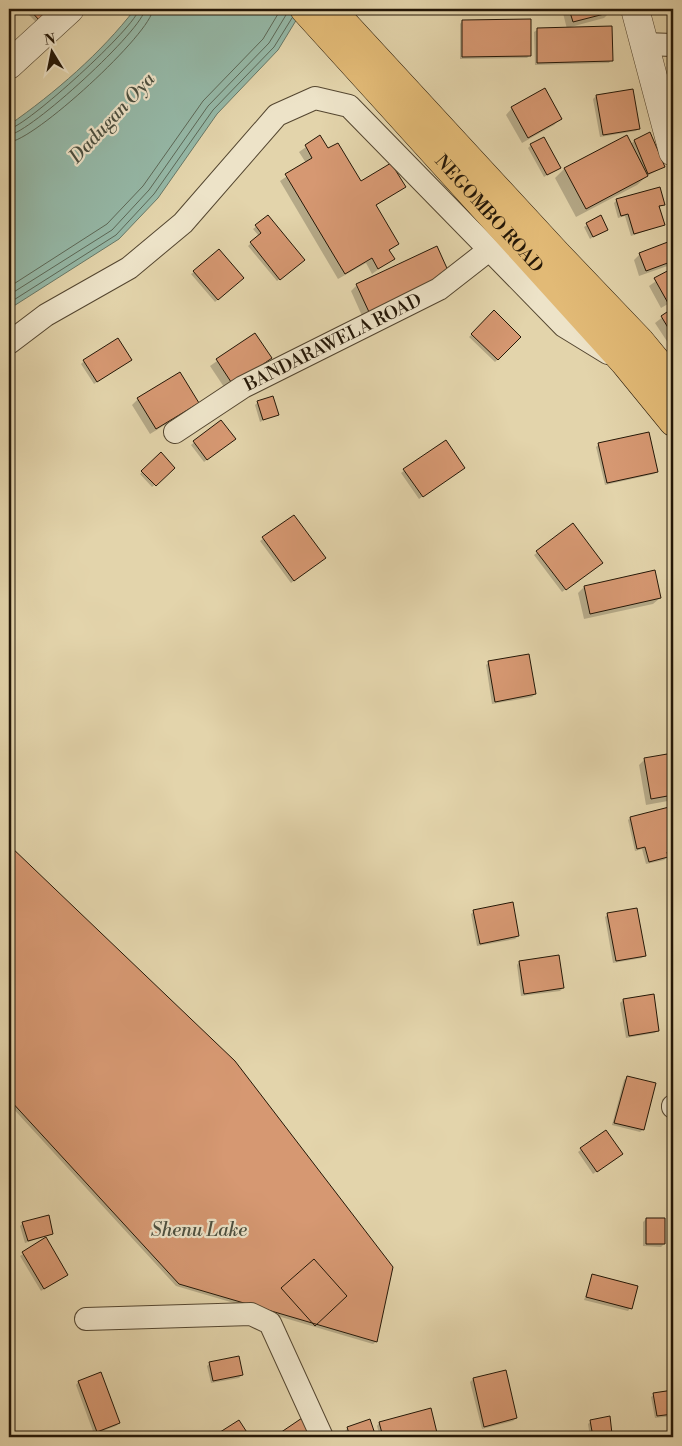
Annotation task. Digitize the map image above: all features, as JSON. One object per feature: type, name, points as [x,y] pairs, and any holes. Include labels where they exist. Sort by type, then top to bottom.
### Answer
[{"type":"highway","name":"NEGOMBO ROAD","points":[[304,9],[337,25],[640,340],[673,381]]},
{"type":"highway","name":"NEGOMBO ROAD","points":[[337,25],[673,422]]},
{"type":"street","points":[[9,65],[70,9]]},
{"type":"street","points":[[635,9],[673,152]]},
{"type":"street","points":[[644,44],[673,45]]},
{"type":"street","points":[[9,343],[46,315],[129,268],[183,223],[277,115],[315,98],[349,106],[564,326],[624,362]]},
{"type":"street","name":"BANDARAWELA ROAD","points":[[175,432],[243,387],[439,289],[490,250]]},
{"type":"street","points":[[86,1319],[251,1314],[270,1323],[322,1437]]},
{"type":"water","name":"Dadugan Oya","points":[[135,9],[303,9],[278,50],[217,114],[158,198],[119,239],[9,309],[9,125],[76,72]]},
{"type":"building","points":[[29,9],[52,9],[39,20]]},
{"type":"building","points":[[569,9],[611,9],[612,12],[573,22]]},
{"type":"building","points":[[531,19],[531,56],[462,57],[462,20]]},
{"type":"building","points":[[612,26],[613,61],[537,63],[537,28]]},
{"type":"building","points":[[9,34],[14,39],[9,43]]},
{"type":"building","points":[[545,88],[562,119],[528,138],[511,107]]},
{"type":"building","points":[[633,89],[640,129],[603,135],[596,95]]},
{"type":"building","points":[[650,132],[665,167],[648,174],[634,140]]},
{"type":"building","points":[[320,135],[328,148],[338,143],[361,181],[391,163],[406,187],[376,205],[399,244],[389,250],[395,259],[378,269],[372,258],[345,274],[285,174],[312,158],[305,145]]},
{"type":"building","points":[[627,135],[648,176],[586,209],[564,168]]},
{"type":"building","points":[[544,137],[561,168],[547,175],[530,144]]},
{"type":"building","points":[[660,187],[665,205],[659,206],[665,225],[634,234],[628,214],[621,216],[616,199]]},
{"type":"building","points":[[268,215],[305,260],[280,280],[250,242],[261,233],[255,225]]},
{"type":"building","points":[[601,215],[608,230],[593,237],[586,223]]},
{"type":"building","points":[[673,240],[673,261],[646,271],[639,253]]},
{"type":"building","points":[[437,246],[450,275],[369,312],[356,284]]},
{"type":"building","points":[[219,249],[244,278],[218,300],[193,271]]},
{"type":"building","points":[[673,268],[673,300],[668,303],[654,278]]},
{"type":"building","points":[[673,308],[673,336],[661,316]]},
{"type":"building","points":[[494,310],[521,337],[498,360],[471,334]]},
{"type":"building","points":[[255,333],[272,358],[233,385],[216,359]]},
{"type":"building","points":[[118,338],[132,360],[97,382],[83,360]]},
{"type":"building","points":[[180,372],[199,403],[156,429],[137,398]]},
{"type":"building","points":[[273,396],[279,415],[263,420],[257,401]]},
{"type":"building","points":[[221,420],[236,439],[207,460],[193,441]]},
{"type":"building","points":[[649,432],[658,472],[607,483],[598,443]]},
{"type":"building","points":[[446,440],[465,468],[423,497],[403,469]]},
{"type":"building","points":[[161,452],[175,468],[156,486],[141,471]]},
{"type":"building","points":[[294,515],[326,558],[294,581],[262,537]]},
{"type":"building","points":[[573,523],[603,563],[566,590],[536,551]]},
{"type":"building","points":[[655,570],[661,598],[590,614],[584,586]]},
{"type":"building","points":[[529,654],[536,694],[495,702],[488,661]]},
{"type":"building","points":[[673,753],[673,795],[651,799],[644,758]]},
{"type":"building","points":[[673,806],[673,850],[667,852],[668,857],[649,862],[645,847],[637,849],[630,817]]},
{"type":"building","points":[[9,845],[235,1061],[393,1267],[377,1342],[179,1284],[9,1099]]},
{"type":"building","points":[[513,902],[519,936],[480,944],[473,910]]},
{"type":"building","points":[[637,908],[646,956],[616,961],[607,913]]},
{"type":"building","points":[[559,955],[564,988],[524,994],[519,961]]},
{"type":"building","points":[[654,994],[659,1031],[629,1036],[623,999]]},
{"type":"building","points":[[627,1076],[656,1083],[644,1130],[614,1123]]},
{"type":"building","points":[[606,1130],[623,1154],[597,1172],[580,1148]]},
{"type":"building","points":[[49,1215],[53,1234],[28,1241],[22,1222]]},
{"type":"building","points":[[646,1218],[665,1218],[665,1244],[646,1244]]},
{"type":"building","points":[[46,1237],[68,1275],[44,1289],[22,1252]]},
{"type":"building","points":[[314,1259],[347,1296],[315,1326],[281,1288]]},
{"type":"building","points":[[592,1274],[638,1286],[632,1309],[586,1297]]},
{"type":"building","points":[[239,1356],[243,1375],[213,1381],[209,1362]]},
{"type":"building","points":[[506,1370],[517,1418],[484,1427],[473,1378]]},
{"type":"building","points":[[101,1372],[120,1423],[97,1432],[78,1381]]},
{"type":"building","points":[[673,1390],[673,1414],[657,1416],[653,1393]]},
{"type":"building","points":[[431,1408],[438,1437],[383,1437],[379,1422]]},
{"type":"building","points":[[610,1416],[612,1434],[593,1437],[590,1420]]},
{"type":"building","points":[[302,1418],[316,1437],[274,1437]]},
{"type":"building","points":[[370,1419],[376,1437],[350,1437],[347,1427]]},
{"type":"building","points":[[239,1420],[250,1437],[219,1437],[217,1434]]},
{"type":"water label","name":"Shenu Lake","points":[[199,1230]]}]
